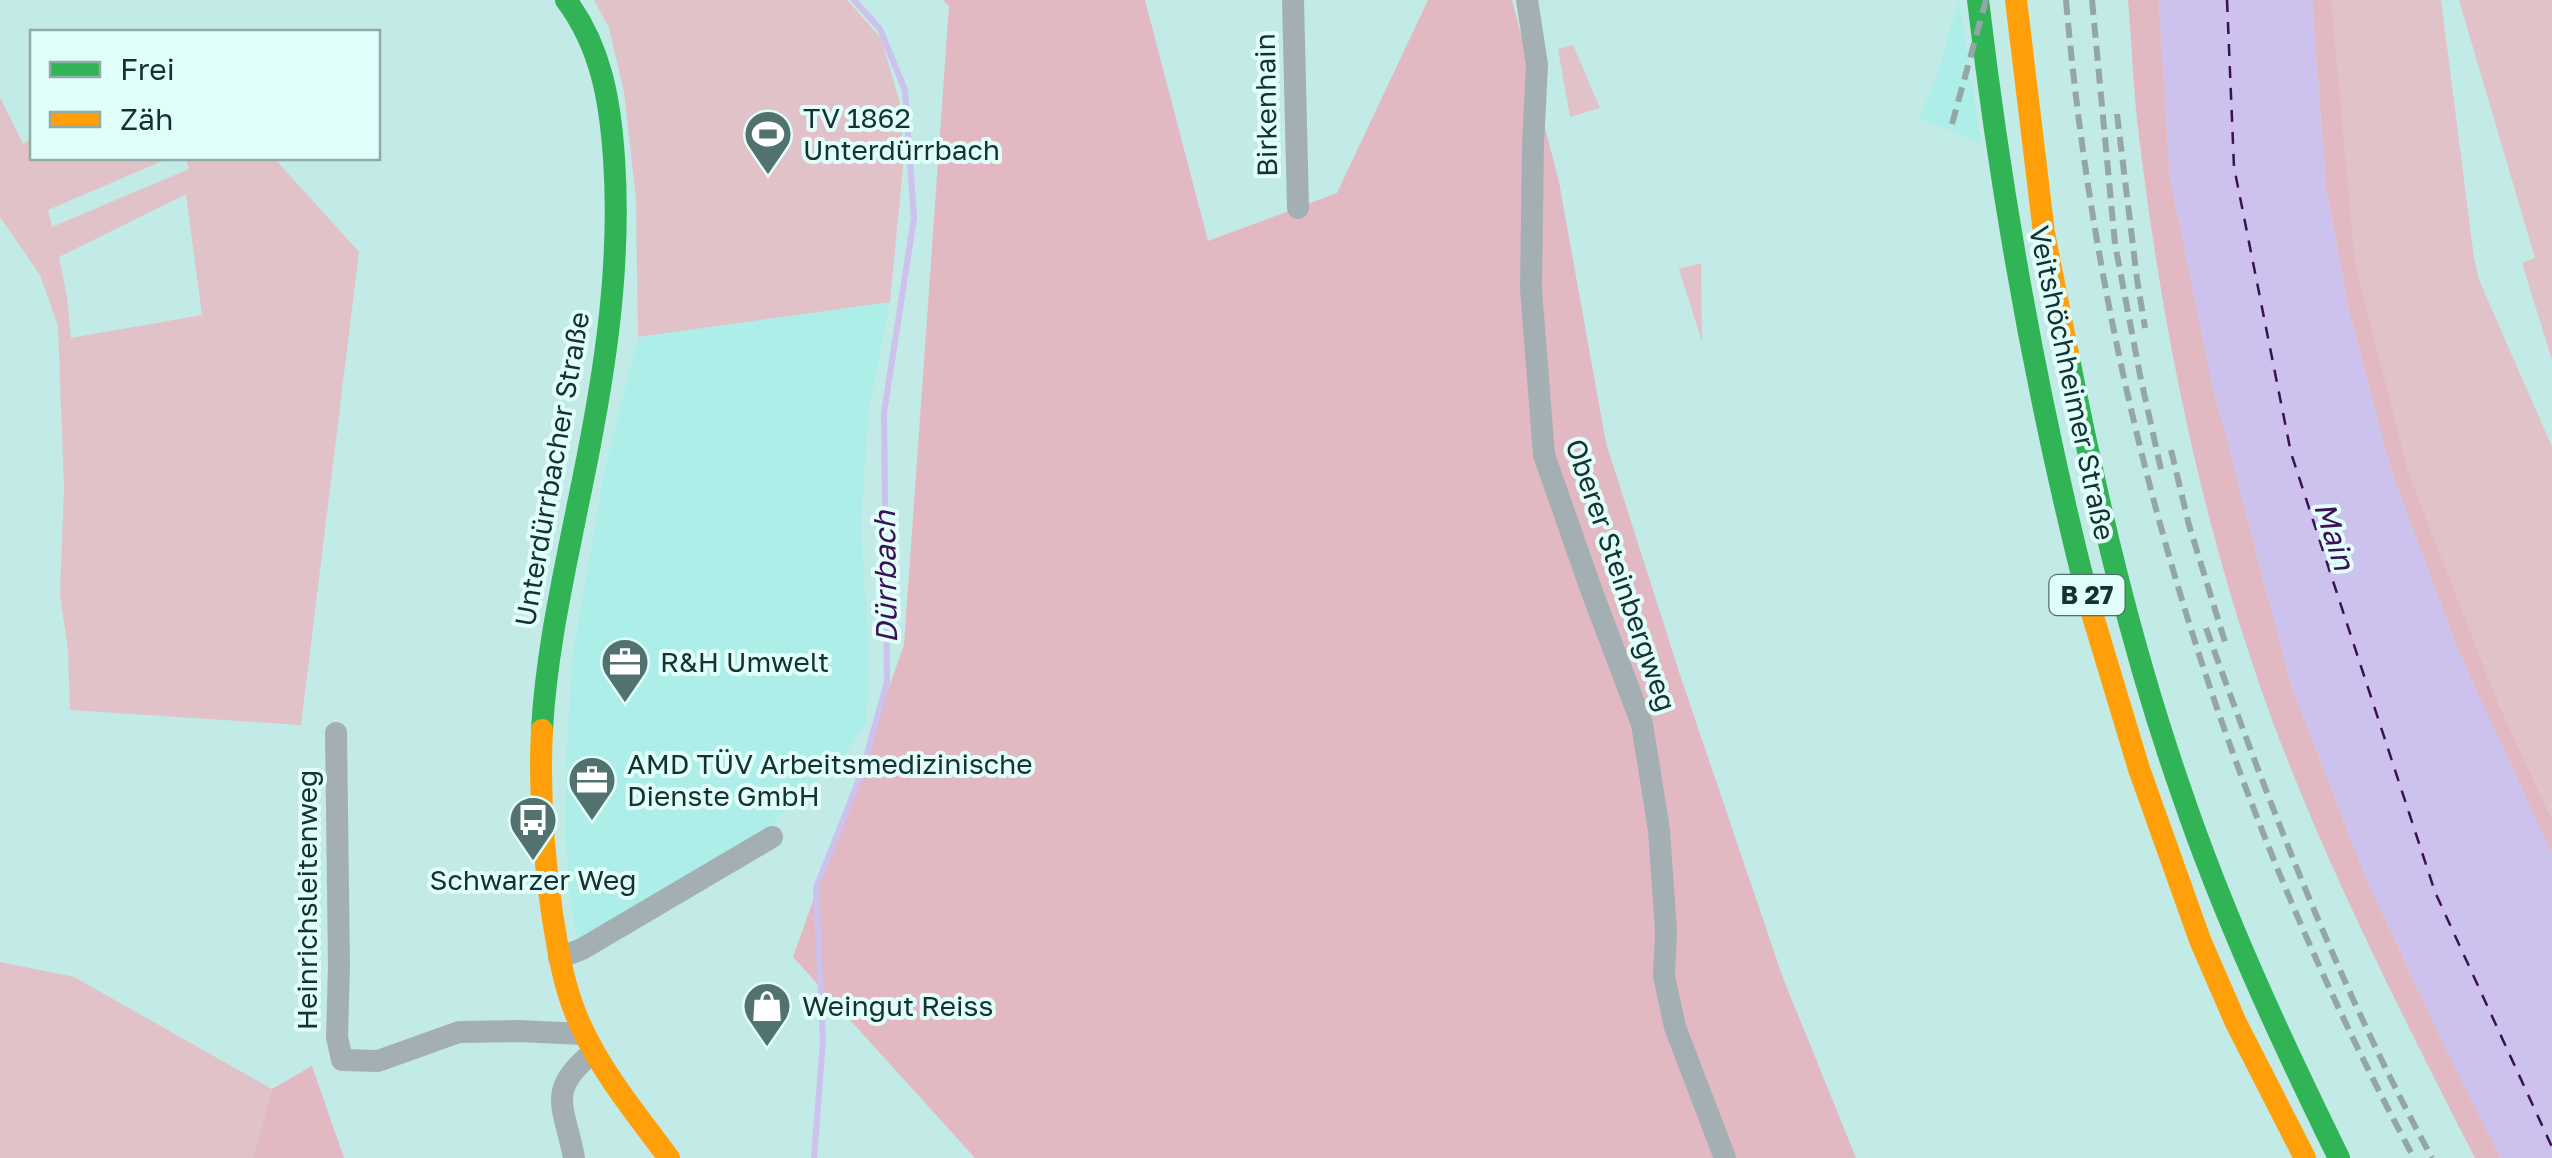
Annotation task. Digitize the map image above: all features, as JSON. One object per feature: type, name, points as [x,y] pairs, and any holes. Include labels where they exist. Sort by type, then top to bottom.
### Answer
[{"type":"main road","name":"Unterdürrbacher Straße","points":[[566,0],[593,42],[602,69],[618,177],[617,244],[609,327],[587,468],[544,696],[539,768],[547,878],[568,996],[588,1043],[604,1072],[669,1158]]},
{"type":"main road","name":"Veitshöchheimer Straße","points":[[1978,0],[2008,230],[2092,619],[2147,794],[2202,943],[2304,1158]]},
{"type":"main road","name":"Veitshöchheimer Straße","points":[[2016,0],[2044,233],[2085,442],[2126,615],[2180,789],[2236,936],[2340,1158]]},
{"type":"street","name":"Birkenhain","points":[[1293,0],[1298,208]]},
{"type":"street","name":"Oberer Steinbergweg","points":[[1527,0],[1537,65],[1531,289],[1544,455],[1642,724],[1659,830],[1666,930],[1664,976],[1675,1027],[1725,1158]]},
{"type":"street","name":"Heinrichsleitenweg","points":[[336,733],[337,1037],[342,1060],[378,1061],[459,1032],[518,1031],[588,1043]]},
{"type":"street","points":[[560,958],[582,949],[772,837]]},
{"type":"street","points":[[574,1158],[562,1110],[562,1091],[588,1043]]},
{"type":"shaded area","name":"TV 1862 Unterdürrbach","points":[[594,0],[847,0],[881,38],[899,100],[904,156],[890,302],[638,337],[636,198],[624,92],[609,28]]},
{"type":"shaded area","points":[[943,0],[1145,0],[1208,241],[1337,193],[1428,0],[1512,0],[1559,182],[1606,443],[1783,978],[1856,1158],[975,1158],[793,957],[904,645],[949,6]]},
{"type":"shaded area","points":[[1959,0],[1981,143],[1919,118],[1937,76]]},
{"type":"shaded area","points":[[2128,0],[2159,0],[2170,176],[2212,383],[2291,685],[2367,880],[2501,1158],[2475,1158],[2421,1052],[2319,836],[2249,654],[2189,435],[2160,286],[2135,102]]},
{"type":"shaded area","points":[[2312,0],[2441,0],[2479,280],[2552,447],[2552,854],[2457,648],[2349,311]]},
{"type":"shaded area","points":[[2312,0],[2331,0],[2355,264],[2409,475],[2499,706],[2552,820],[2552,854],[2457,648],[2391,470],[2349,311],[2326,188]]},
{"type":"shaded area","points":[[2459,0],[2552,0],[2552,360],[2522,263],[2535,258]]},
{"type":"shaded area","points":[[1573,45],[1600,108],[1570,117],[1558,49]]},
{"type":"shaded area","points":[[0,97],[23,144],[30,139],[30,160],[164,160],[48,210],[52,227],[189,169],[186,160],[276,160],[359,252],[301,725],[70,710],[68,650],[60,595],[64,487],[58,326],[40,275],[0,217]],"holes":[[[186,194],[202,315],[71,338],[59,257]]]},
{"type":"shaded area","points":[[1701,263],[1702,342],[1679,269]]},
{"type":"shaded area","points":[[890,302],[868,413],[861,527],[869,654],[866,724],[839,763],[802,791],[763,835],[583,938],[576,937],[565,827],[573,654],[605,469],[638,337]]},
{"type":"shaded area","points":[[0,962],[74,977],[272,1089],[253,1158],[0,1158]]},
{"type":"shaded area","points":[[312,1066],[344,1158],[253,1158],[272,1089]]},
{"type":"water","name":"Main","points":[[2159,0],[2312,0],[2326,188],[2349,311],[2391,470],[2457,648],[2552,854],[2552,1158],[2501,1158],[2367,880],[2291,685],[2212,383],[2170,176]]},
{"type":"waterway","name":"Dürrbach","points":[[814,1158],[823,1041],[816,888],[862,772],[887,682],[884,413],[914,218],[905,90],[880,29],[854,0]]},
{"type":"ferry route","points":[[2227,0],[2234,167],[2291,453],[2435,892],[2552,1147]]},
{"type":"railway","points":[[1952,124],[1986,0]]},
{"type":"railway","points":[[2066,0],[2083,151],[2108,302],[2141,450],[2181,597],[2229,742],[2284,883],[2345,1022],[2414,1158]]},
{"type":"railway","points":[[2092,0],[2115,244],[2162,474]]},
{"type":"railway","points":[[2117,114],[2145,328]]},
{"type":"railway","points":[[2171,450],[2225,642]]},
{"type":"railway","points":[[2206,628],[2337,964],[2432,1158]]},
{"type":"traffic: fast","points":[[542,730],[556,617],[602,375],[615,245],[610,115],[596,55],[566,0]]},
{"type":"traffic: fast","points":[[1978,0],[2023,303],[2089,603]]},
{"type":"traffic: fast","points":[[2068,354],[2116,573],[2180,788],[2254,976],[2339,1158]]},
{"type":"traffic: slow","points":[[2016,0],[2044,233],[2068,354]]},
{"type":"traffic: slow","points":[[2089,603],[2139,769],[2200,940],[2236,1023],[2305,1158]]},
{"type":"traffic: slow","points":[[542,730],[541,799],[546,867],[570,997],[599,1060],[669,1158]]},
{"type":"place","name":"TV 1862 Unterdürrbach","points":[[768,176]]},
{"type":"place","name":"R&H Umwelt","points":[[625,704]]},
{"type":"place","name":"AMD TÜV Arbeitsmedizinische Dienste GmbH","points":[[592,822]]},
{"type":"place","name":"Schwarzer Weg","points":[[533,862]]},
{"type":"place","name":"Weingut Reiss","points":[[767,1048]]}]
